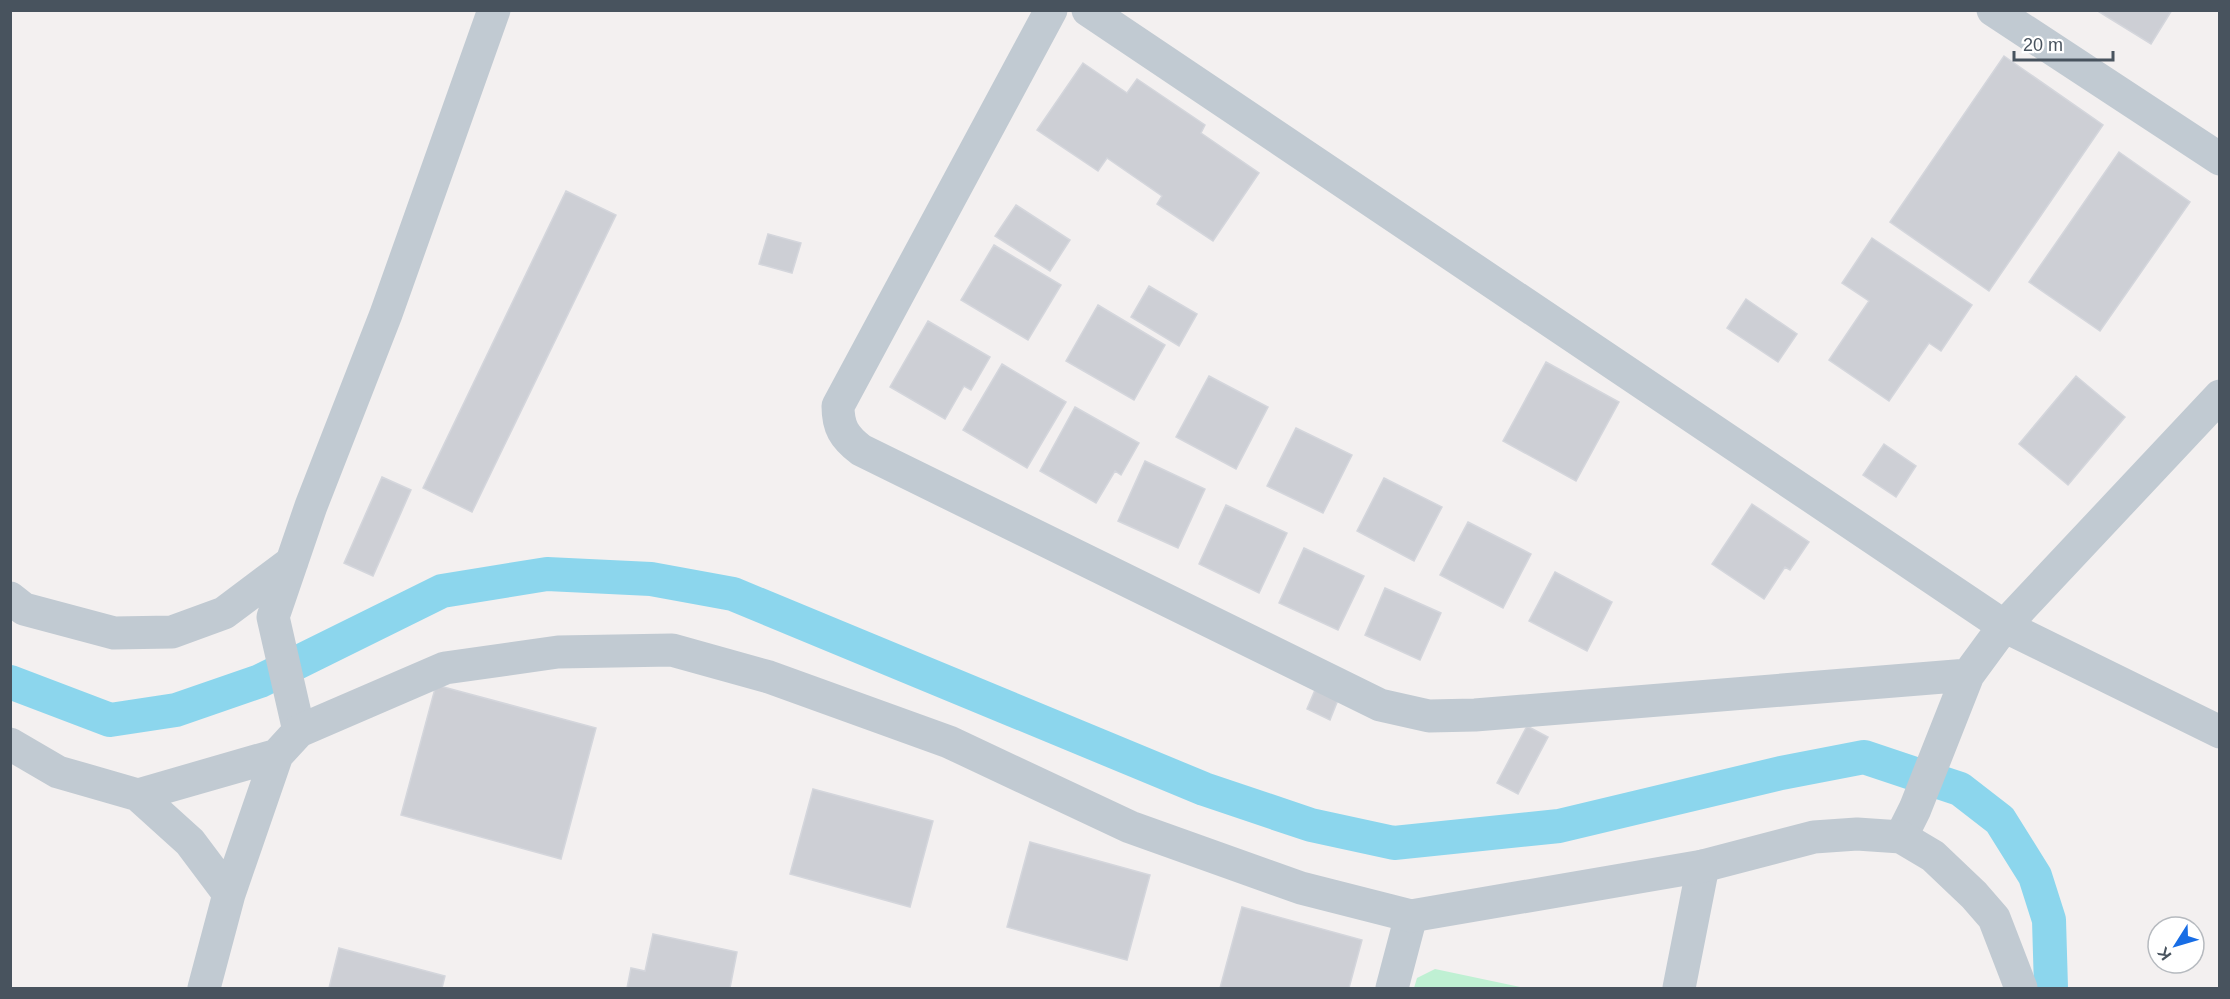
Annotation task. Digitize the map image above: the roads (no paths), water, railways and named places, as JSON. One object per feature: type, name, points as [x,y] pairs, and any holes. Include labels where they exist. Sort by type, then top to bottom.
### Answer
[{"type":"street","points":[[299,731],[273,617],[311,506],[386,314],[494,10]]},
{"type":"street","points":[[1051,10],[838,406],[838,423],[846,438],[861,450],[1380,705],[1429,716],[1474,716],[1968,675]]},
{"type":"street","points":[[1088,10],[2004,626],[2220,732]]},
{"type":"street","points":[[1993,10],[2220,159]]},
{"type":"street","points":[[1908,823],[1968,675],[2004,626],[2220,396]]},
{"type":"street","points":[[10,598],[24,609],[114,633],[172,632],[224,613],[292,562]]},
{"type":"street","points":[[204,988],[230,894],[277,755],[299,731],[445,668],[558,652],[672,650],[769,677],[949,742],[1130,827],[1301,888],[1411,916],[1704,866],[1814,837],[1857,834],[1908,823]]},
{"type":"street","points":[[10,744],[58,772],[138,795],[190,842],[230,894]]},
{"type":"street","points":[[138,795],[277,755]]},
{"type":"street","points":[[1908,823],[1933,856],[1974,895],[1994,918],[2021,988]]},
{"type":"street","points":[[1679,988],[1704,866]]},
{"type":"street","points":[[1392,988],[1411,916]]},
{"type":"waterway","points":[[10,682],[110,720],[176,710],[260,681],[442,591],[547,574],[651,579],[733,594],[1204,789],[1311,825],[1394,843],[1559,826],[1781,773],[1864,757],[1960,789],[2000,820],[2035,876],[2049,920],[2051,988]]}]
